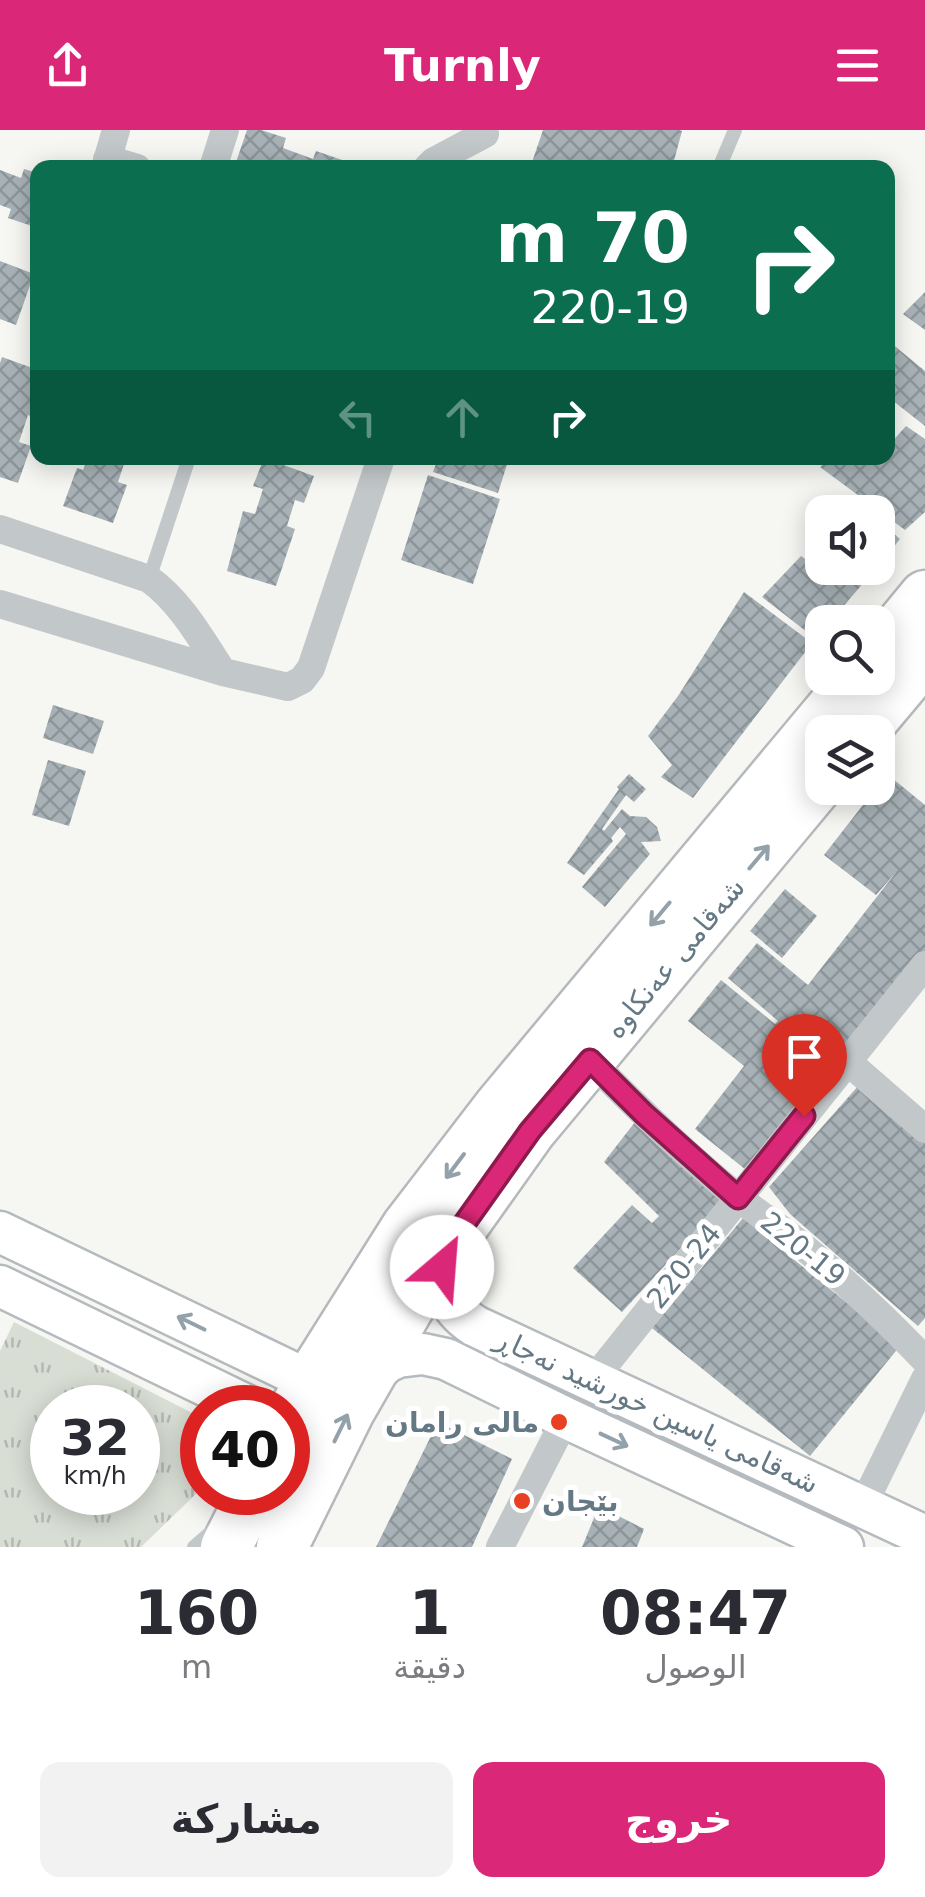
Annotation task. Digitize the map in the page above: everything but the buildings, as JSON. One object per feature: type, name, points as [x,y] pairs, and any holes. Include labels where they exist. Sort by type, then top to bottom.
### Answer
[{"type":"highway","points":[[874,715],[911,661],[925,596]]},
{"type":"highway","name":"شەقامی عەنکاوە","points":[[309,1385],[407,1227],[500,1106],[843,695]]},
{"type":"highway","name":"شەقامی عەنکاوە","points":[[282,1547],[349,1411],[449,1245],[530,1131],[805,801]]},
{"type":"street","points":[[107,160],[116,130]]},
{"type":"street","points":[[216,160],[225,130]]},
{"type":"street","points":[[436,160],[486,132]]},
{"type":"street","points":[[477,160],[486,132]]},
{"type":"street","points":[[0,604],[223,672],[288,687],[302,680],[311,668],[377,465]]},
{"type":"street","points":[[0,529],[149,579],[167,592],[223,672]]},
{"type":"street","name":"220-24","points":[[592,1380],[925,965]]},
{"type":"street","points":[[892,1006],[914,992],[925,997]]},
{"type":"street","name":"220-19","points":[[590,1060],[738,1198],[885,1318],[925,1360]]},
{"type":"street","points":[[848,1062],[925,1128]]},
{"type":"street","points":[[0,1232],[251,1352],[283,1385]]},
{"type":"street","name":"شەقامی یاسین خورشید نەجاڕ","points":[[449,1245],[443,1278],[449,1301],[464,1319],[925,1536]]},
{"type":"street","points":[[0,1286],[205,1385]]},
{"type":"street","points":[[469,1371],[461,1356],[464,1344],[472,1335],[488,1332]]},
{"type":"street","points":[[249,1385],[256,1371],[251,1352]]},
{"type":"street","name":"شەقامی یاسین خورشید نەجاڕ","points":[[368,1378],[387,1362],[410,1354],[434,1355],[843,1547]]},
{"type":"street","points":[[868,1493],[925,1378]]},
{"type":"street","points":[[500,1547],[566,1418]]},
{"type":"lane","points":[[722,160],[735,130]]},
{"type":"lane","points":[[149,579],[187,465]]},
{"type":"lane","points":[[194,1547],[243,1515]]},
{"type":"green space","points":[[14,1322],[137,1385],[30,1385],[30,1515],[160,1515],[160,1397],[180,1407],[180,1509],[141,1547],[0,1547],[0,1351]]},
{"type":"place","name":"مالى رامان","points":[[559,1422]]},
{"type":"place","name":"بێجان","points":[[522,1501]]},
{"type":"route","points":[[442,1267],[449,1245],[530,1131],[590,1060],[738,1198],[804,1116]]}]
